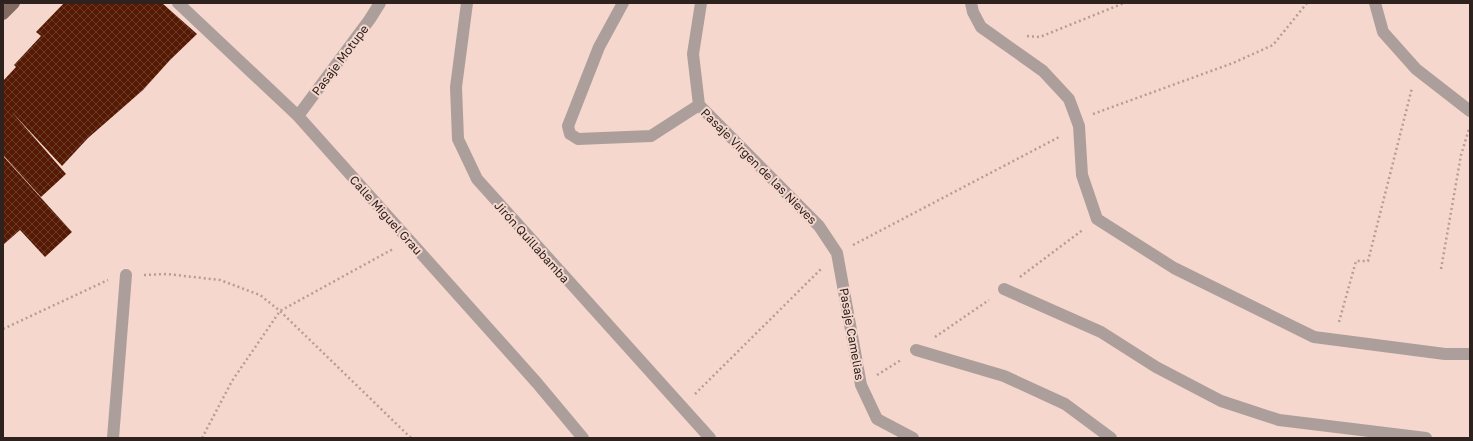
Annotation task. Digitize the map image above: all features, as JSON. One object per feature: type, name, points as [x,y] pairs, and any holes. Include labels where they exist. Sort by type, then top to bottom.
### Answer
[{"type":"main road","points":[[3,14],[14,3]]},
{"type":"street","name":"Calle Miguel Grau","points":[[178,3],[298,116],[538,383],[582,438]]},
{"type":"street","name":"Pasaje Motupe","points":[[298,116],[370,20],[380,3]]},
{"type":"street","name":"Jirón Quillabamba","points":[[467,3],[456,87],[458,139],[477,179],[710,438]]},
{"type":"street","points":[[622,3],[599,47],[568,126],[570,134],[578,139],[651,136],[699,105]]},
{"type":"street","name":"Pasaje Virgen de las Nieves","points":[[700,3],[693,54],[699,105],[819,226],[837,253]]},
{"type":"street","points":[[971,3],[973,12],[981,27],[1043,71],[1069,99],[1079,126],[1082,175],[1097,219],[1174,268],[1314,337],[1445,354],[1470,354]]},
{"type":"street","points":[[1375,3],[1383,32],[1416,69],[1470,111]]},
{"type":"street","name":"Pasaje Camelias","points":[[837,253],[861,385],[878,419],[913,438]]},
{"type":"street","points":[[113,438],[126,275]]},
{"type":"street","points":[[1004,289],[1101,332],[1156,367],[1221,401],[1279,420],[1426,438]]},
{"type":"street","points":[[916,350],[1004,376],[1065,404],[1111,438]]},
{"type":"path","points":[[1025,36],[1040,37],[1124,3]]},
{"type":"path","points":[[682,407],[837,253],[1079,126],[1088,116],[1232,64],[1273,45],[1307,3]]},
{"type":"path","points":[[1334,339],[1356,261],[1368,261],[1410,101],[1416,69]]},
{"type":"path","points":[[1441,269],[1461,155],[1470,127]]},
{"type":"path","points":[[861,385],[916,350],[1004,289],[1097,219]]},
{"type":"path","points":[[202,438],[232,381],[280,311],[409,240]]},
{"type":"path","points":[[280,311],[412,438]]},
{"type":"building","points":[[64,3],[162,3],[197,34],[170,60],[143,90],[88,138],[62,166],[11,111],[66,174],[41,197],[3,155],[3,81],[16,67],[14,65],[41,36],[36,32]]},
{"type":"building","points":[[3,156],[72,232],[45,257],[20,230],[3,245]]}]
